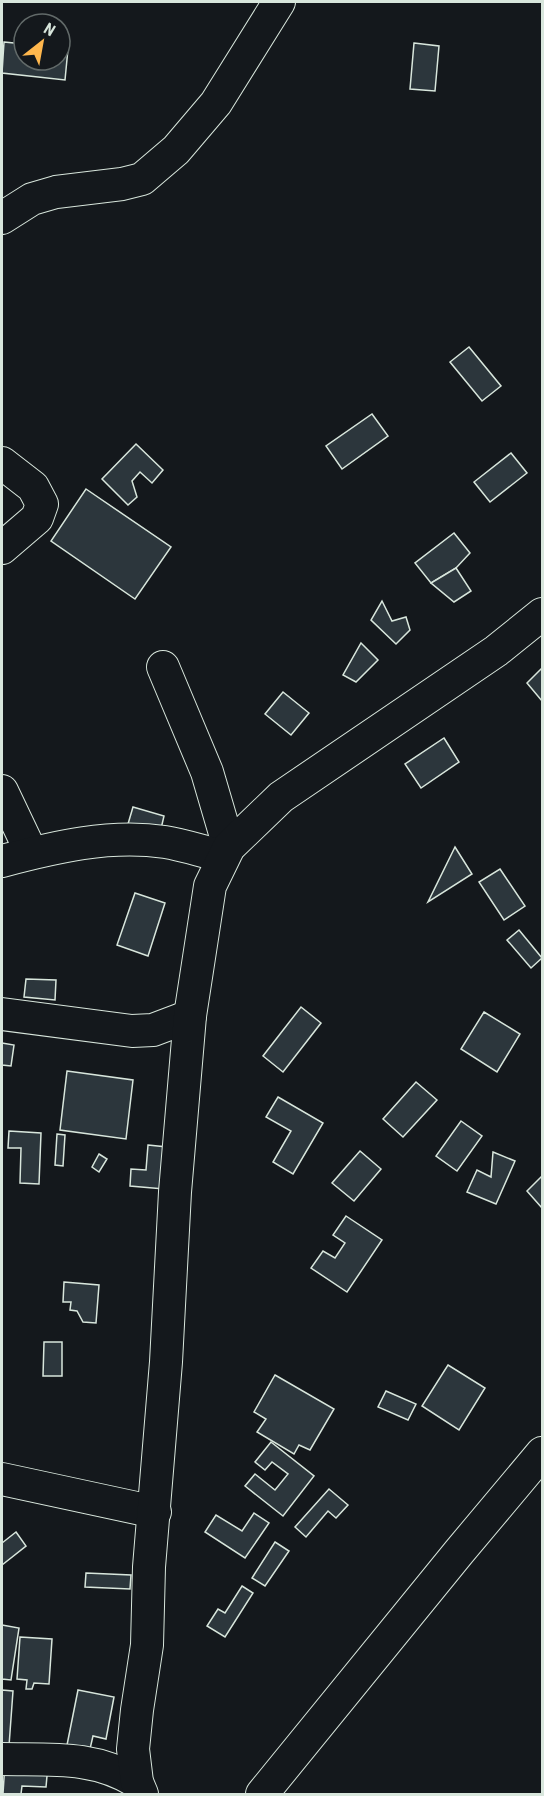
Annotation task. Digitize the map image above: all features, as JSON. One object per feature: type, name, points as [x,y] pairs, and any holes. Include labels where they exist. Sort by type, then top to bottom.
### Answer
[{"type":"street","points":[[2,218],[32,199],[56,192],[122,184],[142,178],[176,150],[216,103],[279,2]]},
{"type":"street","points":[[2,463],[38,494],[42,504],[37,518],[2,548]]},
{"type":"street","points":[[2,533],[37,518]]},
{"type":"street","points":[[139,1788],[133,1749],[147,1645],[149,1567],[166,1362],[176,1192],[190,1016],[210,886],[226,851],[281,797],[496,651],[543,614]]},
{"type":"street","points":[[163,667],[207,772],[226,851]]},
{"type":"street","points":[[2,790],[31,852]]},
{"type":"street","points":[[2,861],[31,852],[114,839],[165,842],[226,851]]},
{"type":"street","points":[[2,1014],[132,1032],[153,1030],[190,1016]]},
{"type":"street","points":[[262,1794],[451,1561],[543,1453]]},
{"type":"street","points":[[2,1479],[155,1512]]},
{"type":"street","points":[[2,1759],[78,1760],[110,1768],[139,1788]]},
{"type":"building","points":[[4,42],[12,43],[12,72],[66,72],[65,80],[2,73]]},
{"type":"building","points":[[414,43],[439,46],[435,91],[410,89]]},
{"type":"building","points":[[469,347],[501,386],[482,401],[450,362]]},
{"type":"building","points":[[372,414],[388,436],[342,469],[326,446]]},
{"type":"building","points":[[136,444],[163,470],[152,483],[140,472],[132,481],[137,497],[128,505],[102,479]]},
{"type":"building","points":[[511,453],[527,473],[490,502],[474,482]]},
{"type":"building","points":[[86,489],[171,547],[135,599],[51,541]]},
{"type":"building","points":[[454,533],[470,553],[456,568],[431,583],[415,563]]},
{"type":"building","points":[[456,568],[471,591],[454,602],[431,583]]},
{"type":"building","points":[[382,601],[392,621],[406,617],[410,630],[396,644],[371,620]]},
{"type":"building","points":[[361,643],[378,660],[356,682],[343,675]]},
{"type":"building","points":[[542,668],[542,701],[527,683]]},
{"type":"building","points":[[283,692],[309,713],[291,735],[265,714]]},
{"type":"building","points":[[444,738],[459,762],[421,788],[405,764]]},
{"type":"building","points":[[133,807],[164,816],[160,833],[128,824]]},
{"type":"building","points":[[455,847],[472,874],[428,902]]},
{"type":"building","points":[[500,869],[525,906],[504,920],[479,882]]},
{"type":"building","points":[[135,893],[165,903],[148,956],[117,945]]},
{"type":"building","points":[[519,930],[542,958],[531,968],[507,940]]},
{"type":"building","points":[[26,979],[56,980],[55,1000],[24,997]]},
{"type":"building","points":[[301,1007],[321,1023],[283,1072],[263,1056]]},
{"type":"building","points":[[484,1012],[520,1034],[497,1072],[461,1049]]},
{"type":"building","points":[[2,1043],[14,1045],[11,1066],[2,1065]]},
{"type":"building","points":[[67,1071],[133,1080],[126,1139],[60,1130]]},
{"type":"building","points":[[416,1082],[437,1100],[403,1137],[383,1119]]},
{"type":"building","points":[[278,1097],[323,1123],[293,1174],[273,1162],[291,1131],[266,1117]]},
{"type":"building","points":[[461,1121],[482,1136],[457,1171],[436,1156]]},
{"type":"building","points":[[9,1131],[41,1133],[39,1184],[20,1183],[21,1148],[8,1148]]},
{"type":"building","points":[[57,1134],[65,1135],[63,1166],[55,1165]]},
{"type":"building","points":[[148,1145],[167,1147],[164,1189],[130,1186],[131,1169],[146,1170]]},
{"type":"building","points":[[360,1151],[381,1169],[354,1201],[332,1183]]},
{"type":"building","points":[[493,1152],[515,1161],[496,1204],[467,1192],[477,1170],[491,1177]]},
{"type":"building","points":[[99,1154],[107,1159],[99,1172],[92,1167]]},
{"type":"building","points":[[542,1176],[542,1208],[527,1191]]},
{"type":"building","points":[[346,1216],[382,1240],[347,1292],[311,1268],[323,1251],[335,1258],[345,1243],[333,1235]]},
{"type":"building","points":[[64,1282],[99,1285],[96,1323],[83,1322],[77,1311],[70,1310],[71,1302],[63,1302]]},
{"type":"building","points":[[44,1342],[62,1342],[62,1376],[43,1376]]},
{"type":"building","points":[[448,1365],[485,1388],[459,1430],[422,1406]]},
{"type":"building","points":[[275,1375],[334,1409],[310,1450],[299,1445],[294,1454],[257,1432],[266,1419],[254,1412]]},
{"type":"building","points":[[386,1391],[416,1404],[408,1420],[378,1407]]},
{"type":"building","points":[[271,1442],[314,1476],[283,1516],[245,1486],[255,1474],[275,1490],[288,1474],[272,1462],[265,1470],[255,1462]]},
{"type":"building","points":[[329,1489],[348,1505],[336,1518],[328,1511],[306,1537],[295,1527]]},
{"type":"building","points":[[254,1513],[269,1523],[245,1558],[205,1532],[216,1515],[242,1531]]},
{"type":"building","points":[[16,1532],[26,1546],[2,1565],[2,1543]]},
{"type":"building","points":[[275,1542],[289,1551],[265,1586],[252,1578]]},
{"type":"building","points":[[86,1573],[131,1575],[130,1589],[85,1587]]},
{"type":"building","points":[[242,1586],[253,1593],[225,1637],[207,1626],[218,1609],[225,1613]]},
{"type":"building","points":[[2,1625],[19,1628],[11,1680],[2,1679]]},
{"type":"building","points":[[20,1637],[52,1639],[49,1684],[34,1683],[32,1689],[26,1689],[27,1680],[17,1679]]},
{"type":"building","points":[[2,1690],[13,1691],[9,1746],[2,1745]]},
{"type":"building","points":[[78,1690],[114,1697],[106,1739],[93,1736],[90,1749],[67,1745]]},
{"type":"building","points":[[5,1762],[48,1765],[46,1787],[22,1786],[21,1794],[3,1794]]}]
